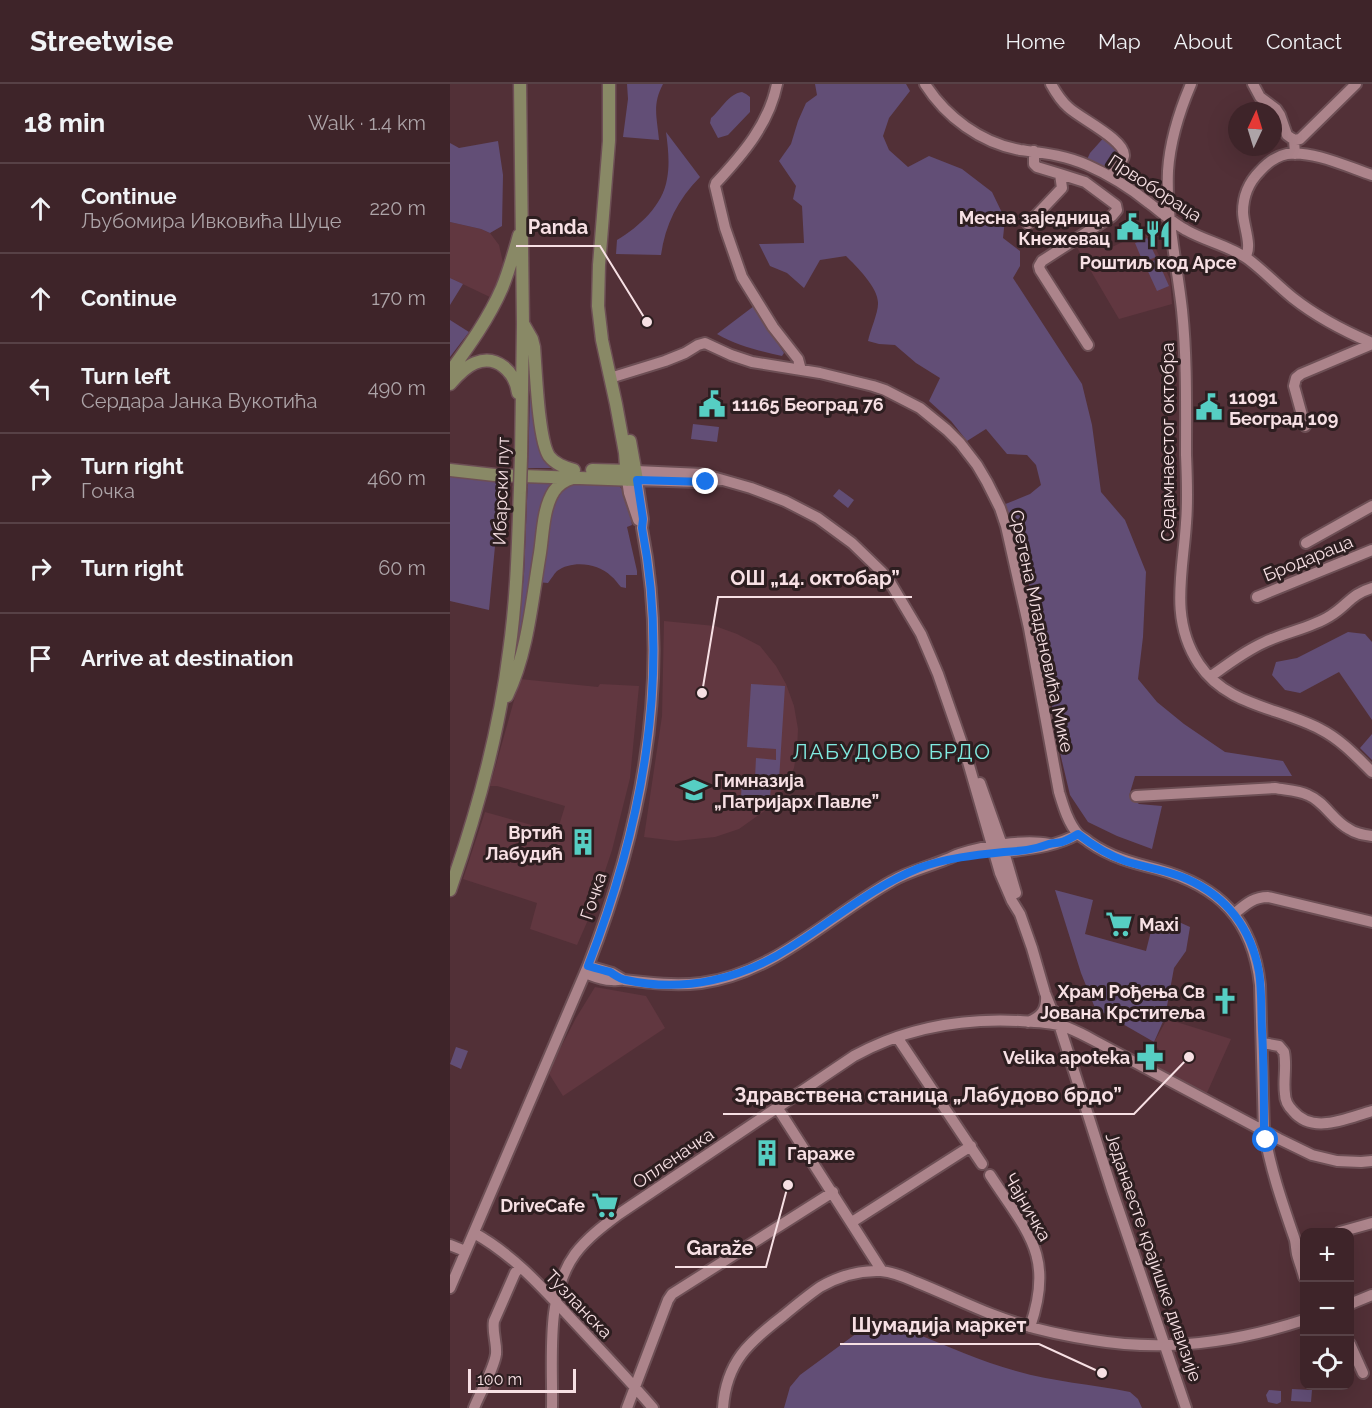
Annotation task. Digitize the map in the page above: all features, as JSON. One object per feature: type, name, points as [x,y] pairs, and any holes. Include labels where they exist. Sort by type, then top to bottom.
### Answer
[{"type":"main road","name":"Ибарски пут","points":[[450,890],[479,796],[500,710],[510,651],[518,552],[524,324],[520,84]]},
{"type":"main road","points":[[609,84],[608,149],[597,296],[599,325],[632,475]]},
{"type":"main road","points":[[450,372],[478,332],[501,290],[523,219]]},
{"type":"main road","points":[[524,324],[534,347],[546,450],[556,462],[575,473]]},
{"type":"main road","points":[[450,384],[472,364],[484,361],[497,362],[510,373],[517,386],[521,423]]},
{"type":"main road","points":[[450,464],[473,468],[575,473]]},
{"type":"main road","points":[[450,470],[495,475],[575,473]]},
{"type":"main road","points":[[500,710],[522,656],[549,502],[559,485],[575,473]]},
{"type":"main road","name":"Једанаесте крајишке дивизије","points":[[575,473],[632,475]]},
{"type":"street","points":[[777,84],[773,103],[763,124],[745,150],[716,183],[716,186],[725,228],[742,277],[773,327],[798,359],[801,370]]},
{"type":"street","name":"Првобораца","points":[[925,84],[948,111],[975,133],[1006,146],[1070,158],[1111,176],[1180,227],[1195,236],[1245,257],[1312,312],[1372,344]]},
{"type":"street","points":[[1051,84],[1066,106],[1114,139],[1123,149],[1123,159],[1111,176]]},
{"type":"street","name":"Седамнаестог октобра","points":[[1191,84],[1171,144],[1168,171],[1169,218],[1180,296],[1185,372],[1187,516],[1180,604],[1183,628],[1198,663],[1224,689],[1243,700],[1327,732],[1372,772]]},
{"type":"street","points":[[1253,84],[1260,97],[1276,109],[1287,135],[1294,140],[1300,139],[1356,84]]},
{"type":"street","points":[[1294,140],[1294,154]]},
{"type":"street","name":"Првобораца","points":[[1034,151],[1035,165],[1085,182],[1116,205],[1117,210],[1112,216],[1042,261],[1039,266],[1088,345]]},
{"type":"street","points":[[1245,257],[1249,250],[1243,210],[1249,184],[1274,159],[1294,154],[1316,156],[1372,175]]},
{"type":"street","points":[[1028,225],[1062,188],[1059,174]]},
{"type":"street","name":"Сретена Младеновића Мике","points":[[610,378],[664,361],[705,343],[752,362],[843,378],[873,386],[920,408],[960,443],[977,465],[1000,508],[1029,628],[1059,792],[1078,834]]},
{"type":"street","points":[[1305,426],[1294,386],[1296,378],[1372,344]]},
{"type":"street","name":"Једанаесте крајишке дивизије","points":[[632,475],[699,482],[722,480],[751,488],[818,518],[852,543],[882,572],[899,595],[921,634],[938,674],[966,755],[987,801],[998,849],[1017,897],[1020,914],[1045,993],[1056,1014]]},
{"type":"street","name":"Гочка","points":[[450,1288],[586,970],[607,914],[630,835],[647,749],[654,621],[652,590],[642,528],[632,504],[632,475]]},
{"type":"street","points":[[1306,543],[1372,506]]},
{"type":"street","name":"Бродараца","points":[[1257,597],[1372,550]]},
{"type":"street","points":[[1210,676],[1254,647],[1329,617],[1351,598],[1372,588]]},
{"type":"street","points":[[1136,796],[1275,788],[1307,794],[1317,800],[1348,829],[1372,836]]},
{"type":"street","points":[[586,970],[612,973],[622,980],[651,984],[708,982],[741,973],[786,950],[861,898],[894,879],[920,868],[960,853],[998,849],[1037,849],[1063,842],[1078,834],[1113,856],[1172,873],[1210,891],[1234,914],[1243,927],[1257,964],[1260,985],[1264,1131],[1273,1171],[1300,1245],[1296,1252],[1300,1263]]},
{"type":"street","points":[[1234,914],[1254,899],[1268,897],[1372,922]]},
{"type":"street","name":"Једанаесте крајишке дивизије","points":[[1032,948],[1052,991],[1059,1026],[1186,1408]]},
{"type":"street","points":[[1028,1022],[1040,1016],[1044,1011],[1045,993]]},
{"type":"street","name":"Опленачка","points":[[552,1408],[553,1318],[559,1284],[565,1269],[593,1234],[854,1056],[897,1036],[963,1022],[997,1020],[1068,1028],[1299,1149],[1321,1158],[1345,1162],[1372,1161]]},
{"type":"street","name":"Чајничка","points":[[897,1036],[982,1164]]},
{"type":"street","points":[[1069,1054],[1077,1041],[1095,1041]]},
{"type":"street","points":[[1263,1043],[1279,1046],[1284,1052],[1286,1099],[1293,1112],[1301,1119],[1312,1124],[1325,1124],[1372,1111]]},
{"type":"street","points":[[777,1107],[882,1271]]},
{"type":"street","points":[[852,1222],[970,1146]]},
{"type":"street","name":"Чајничка","points":[[990,1175],[1024,1226],[1039,1260],[1040,1281],[1037,1306],[1030,1327]]},
{"type":"street","points":[[627,1408],[672,1294],[833,1192]]},
{"type":"street","points":[[1354,1228],[1372,1222]]},
{"type":"street","name":"Тузланска","points":[[474,1233],[520,1267],[653,1408]]},
{"type":"street","points":[[450,1245],[465,1251]]},
{"type":"street","points":[[474,1408],[495,1361],[494,1321],[515,1273],[520,1267]]},
{"type":"street","points":[[723,1408],[732,1370],[755,1338],[813,1291],[832,1280],[856,1273],[882,1271],[912,1280],[990,1314],[1030,1327],[1094,1341],[1165,1346],[1250,1335],[1300,1321]]},
{"type":"street","points":[[1354,1302],[1372,1295]]},
{"type":"street","points":[[1354,1353],[1363,1373]]},
{"type":"shaded area","points":[[627,84],[663,84],[656,105],[659,140],[623,137],[628,99]]},
{"type":"shaded area","points":[[815,84],[906,84],[910,91],[889,118],[883,136],[889,150],[908,167],[929,156],[962,169],[992,192],[1005,219],[1003,238],[1020,251],[1020,266],[1013,278],[1082,384],[1092,425],[1101,492],[1125,520],[1146,572],[1143,637],[1138,679],[1157,702],[1225,752],[1283,761],[1292,776],[1135,776],[1129,796],[1139,804],[1162,806],[1152,849],[1088,822],[1070,795],[1023,555],[1017,556],[1003,505],[1030,494],[1041,485],[1036,465],[1027,455],[1007,454],[986,429],[967,441],[951,421],[929,401],[940,378],[916,363],[895,345],[868,341],[877,312],[877,298],[866,278],[846,256],[820,260],[804,288],[787,273],[770,266],[759,244],[804,243],[802,206],[793,199],[796,186],[779,161],[791,144],[806,103],[817,95]]},
{"type":"shaded area","points":[[742,92],[750,97],[750,112],[728,135],[718,138],[710,123],[711,118],[729,99]]},
{"type":"shaded area","points":[[666,132],[700,177],[685,194],[669,223],[661,255],[616,254],[617,240],[634,229],[649,214],[665,189],[668,167]]},
{"type":"shaded area","points":[[1107,134],[1124,152],[1111,176],[1085,164],[1090,153]]},
{"type":"shaded area","points":[[498,141],[503,175],[502,226],[490,233],[450,222],[450,143],[459,148]]},
{"type":"shaded area","points":[[450,222],[490,233],[499,245],[504,267],[492,298],[450,278]]},
{"type":"shaded area","points":[[1099,227],[1112,247],[1135,236],[1149,234],[1170,279],[1172,304],[1119,319],[1075,244]]},
{"type":"shaded area","points":[[1147,238],[1156,257],[1143,262],[1135,243]]},
{"type":"shaded area","points":[[1157,259],[1169,286],[1157,291],[1145,265]]},
{"type":"shaded area","points":[[450,278],[463,284],[450,305]]},
{"type":"shaded area","points":[[754,306],[784,353],[782,356],[741,345],[717,334]]},
{"type":"shaded area","points":[[450,320],[469,332],[450,357]]},
{"type":"shaded area","points":[[531,358],[538,425],[561,468],[528,468]]},
{"type":"shaded area","points":[[693,424],[719,427],[717,442],[691,439]]},
{"type":"shaded area","points":[[450,473],[501,482],[489,610],[450,601]]},
{"type":"shaded area","points":[[528,476],[566,478],[555,487],[514,671],[524,574]]},
{"type":"shaded area","points":[[570,481],[618,485],[625,493],[632,525],[627,527],[637,571],[637,575],[626,575],[626,588],[621,587],[606,572],[585,564],[570,565],[557,571],[548,583],[537,582],[550,505]]},
{"type":"shaded area","points":[[839,489],[854,500],[848,508],[833,496]]},
{"type":"shaded area","points":[[664,621],[715,626],[760,646],[776,666],[794,706],[798,729],[797,749],[794,768],[785,788],[770,807],[739,829],[715,837],[676,841],[644,837],[662,716]]},
{"type":"shaded area","points":[[1348,632],[1365,634],[1372,642],[1372,720],[1339,672],[1300,693],[1285,690],[1272,675],[1276,662],[1297,658]]},
{"type":"shaded area","points":[[520,679],[598,687],[600,684],[639,686],[630,778],[612,850],[591,913],[577,945],[530,929],[537,903],[463,879],[485,812],[557,832],[565,806],[497,786],[490,786]]},
{"type":"shaded area","points":[[751,684],[785,686],[779,780],[755,778],[756,758],[776,760],[776,749],[747,747]]},
{"type":"shaded area","points":[[1372,734],[1372,760],[1360,748]]},
{"type":"shaded area","points":[[742,780],[771,782],[770,799],[741,797]]},
{"type":"shaded area","points":[[1055,890],[1093,900],[1085,934],[1146,951],[1154,919],[1179,922],[1190,927],[1186,951],[1174,968],[1165,1017],[1154,1042],[1095,1008],[1081,973]]},
{"type":"shaded area","points":[[595,987],[646,996],[665,1028],[563,1096],[548,1072]]},
{"type":"shaded area","points":[[1167,1019],[1231,1039],[1206,1095],[1150,1066],[1159,1049],[1152,1046]]},
{"type":"shaded area","points":[[456,1047],[468,1051],[461,1069],[450,1064]]},
{"type":"shaded area","points":[[883,1326],[912,1332],[989,1363],[1030,1375],[1130,1392],[1138,1399],[1142,1408],[784,1408],[790,1387],[800,1375],[857,1333],[872,1327]]},
{"type":"shaded area","points":[[1292,1389],[1312,1390],[1311,1402],[1291,1401]]},
{"type":"shaded area","points":[[1269,1390],[1281,1391],[1281,1402],[1277,1404],[1268,1402],[1266,1395]]},
{"type":"place","name":"Месна заједница Кнежевац","points":[[1130,227]]},
{"type":"place","name":"Роштиљ код Арсе","points":[[1158,234]]},
{"type":"place","name":"Panda","points":[[647,322]]},
{"type":"place","name":"11165 Београд 76","points":[[712,404]]},
{"type":"place","name":"11091 Београд 109","points":[[1209,407]]},
{"type":"place","name":"ОШ „14. октобар”","points":[[702,693]]},
{"type":"place","name":"Гимназија „Патријарх Павле”","points":[[694,790]]},
{"type":"place","name":"Вртић Лабудић","points":[[583,842]]},
{"type":"place","name":"Maxi","points":[[1119,924]]},
{"type":"place","name":"Храм Рођења Св Јована Крститеља","points":[[1225,1001]]},
{"type":"place","name":"Velika apoteka","points":[[1150,1057]]},
{"type":"place","name":"Здравствена станица „Лабудово брдо”","points":[[1189,1057]]},
{"type":"place","name":"Гараже","points":[[767,1153]]},
{"type":"place","name":"Garaže","points":[[788,1185]]},
{"type":"place","name":"DriveCafe","points":[[605,1205]]},
{"type":"place","name":"Шумадија маркет","points":[[1102,1373]]},
{"type":"district","name":"ЛАБУДОВО БРДО","points":[[892,751]]},
{"type":"route","points":[[706,482],[637,480],[654,621],[648,742],[634,822],[607,914],[588,966],[612,973],[622,980],[651,984],[691,984],[731,976],[769,960],[793,946],[861,898],[894,879],[920,868],[948,859],[1037,849],[1063,842],[1078,834],[1113,856],[1172,873],[1204,887],[1238,918],[1249,939],[1259,974],[1266,1140]]}]
